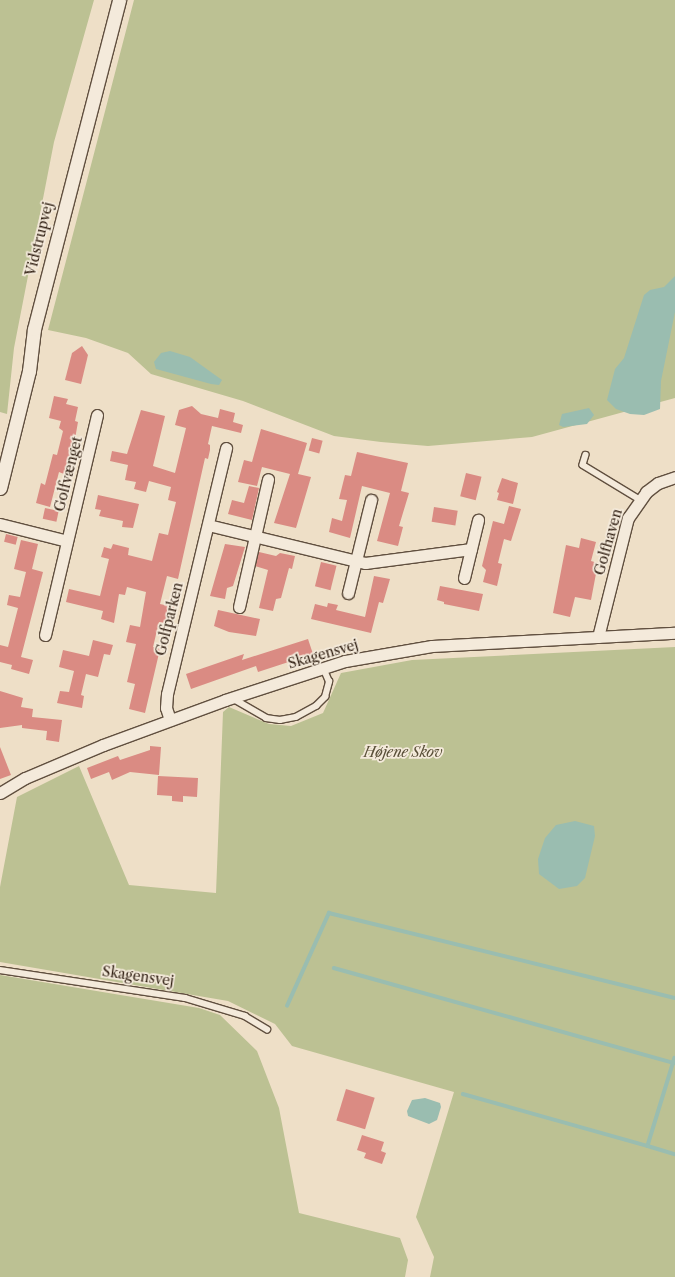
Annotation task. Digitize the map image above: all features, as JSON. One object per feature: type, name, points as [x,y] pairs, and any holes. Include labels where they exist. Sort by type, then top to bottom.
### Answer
[{"type":"street","name":"Vidstrupvej","points":[[0,488],[29,371],[34,329],[119,0]]},
{"type":"street","name":"Golfvænget","points":[[45,635],[98,415]]},
{"type":"street","name":"Golfparken","points":[[170,720],[166,708],[167,694],[226,448]]},
{"type":"street","name":"Golfhaven","points":[[598,637],[628,518],[639,499],[658,484],[675,477]]},
{"type":"street","points":[[239,607],[268,479]]},
{"type":"street","points":[[348,593],[371,500]]},
{"type":"street","points":[[464,578],[478,520]]},
{"type":"street","points":[[0,524],[67,541]]},
{"type":"street","points":[[208,525],[365,563],[471,549]]},
{"type":"street","name":"Skagensvej","points":[[0,793],[74,756],[170,720],[323,668],[372,656],[432,646],[675,633]]},
{"type":"lane","points":[[586,455],[583,465],[639,499]]},
{"type":"lane","points":[[232,698],[266,718],[280,720],[296,717],[316,706],[325,697],[328,682],[323,668]]},
{"type":"lane","name":"Skagensvej","points":[[0,970],[186,998],[245,1016],[267,1029]]},
{"type":"green space","points":[[0,0],[94,0],[54,142],[14,348],[7,414],[0,412]]},
{"type":"green space","points":[[134,0],[675,0],[675,398],[532,437],[428,446],[381,442],[334,436],[243,401],[151,374],[128,353],[86,338],[48,330]]},
{"type":"green space","name":"Højene Skov","points":[[675,647],[675,1277],[430,1277],[434,1257],[416,1217],[454,1092],[292,1046],[275,1024],[228,1001],[0,962],[0,887],[17,797],[79,766],[129,885],[216,893],[223,712],[229,707],[269,724],[291,726],[323,713],[341,673],[412,660]]},
{"type":"green space","points":[[0,975],[199,1008],[220,1015],[257,1051],[279,1108],[299,1213],[400,1238],[408,1260],[405,1277],[0,1277]]},
{"type":"shaded area","points":[[675,276],[675,312],[661,381],[660,409],[644,415],[630,414],[616,409],[607,400],[615,369],[624,358],[644,295],[650,290],[664,287]]},
{"type":"shaded area","points":[[170,351],[190,357],[222,380],[219,385],[156,369],[154,362],[161,353]]},
{"type":"shaded area","points":[[589,408],[594,415],[587,424],[563,427],[559,425],[562,414]]},
{"type":"shaded area","points":[[575,821],[594,826],[595,836],[585,878],[577,886],[559,889],[539,874],[538,859],[545,838],[556,825]]},
{"type":"shaded area","points":[[425,1098],[440,1103],[441,1107],[437,1120],[429,1124],[408,1116],[407,1111],[412,1100]]},
{"type":"building","points":[[82,346],[88,355],[81,384],[65,380],[72,353]]},
{"type":"building","points":[[54,396],[68,399],[66,404],[78,407],[75,421],[78,422],[71,461],[68,460],[64,474],[59,472],[50,507],[36,503],[41,483],[45,485],[53,454],[57,455],[63,431],[59,428],[61,421],[49,418]]},
{"type":"building","points":[[192,406],[201,414],[218,418],[220,409],[235,413],[233,422],[243,425],[241,433],[212,426],[208,444],[210,445],[210,450],[208,459],[205,458],[178,579],[167,576],[160,604],[174,607],[171,620],[167,619],[166,623],[159,622],[153,647],[160,649],[145,713],[129,709],[135,684],[127,682],[136,644],[126,642],[130,625],[140,627],[146,592],[127,587],[125,595],[119,594],[114,623],[101,619],[103,611],[66,602],[69,589],[100,596],[109,559],[101,557],[104,547],[111,549],[113,544],[129,548],[128,555],[152,561],[159,533],[168,535],[176,502],[168,500],[171,487],[149,481],[146,492],[134,489],[136,482],[125,480],[128,465],[110,461],[112,451],[127,454],[141,410],[165,416],[153,466],[175,473],[186,428],[175,425],[179,410]]},
{"type":"building","points":[[261,429],[307,443],[298,474],[311,477],[296,528],[274,523],[290,474],[262,467],[257,486],[238,482],[244,460],[252,462]]},
{"type":"building","points":[[312,438],[323,441],[319,453],[309,451]]},
{"type":"building","points":[[357,452],[408,463],[401,491],[409,493],[399,526],[403,527],[398,546],[377,541],[390,493],[362,486],[350,538],[329,532],[332,518],[342,521],[347,500],[339,499],[345,475],[351,476]]},
{"type":"building","points":[[466,473],[482,477],[476,500],[460,496]]},
{"type":"building","points":[[502,478],[518,483],[513,504],[497,500],[499,493],[497,492]]},
{"type":"building","points":[[249,486],[259,488],[252,520],[228,514],[232,500],[244,503]]},
{"type":"building","points":[[98,495],[139,504],[133,528],[122,527],[123,521],[99,516],[101,510],[95,509]]},
{"type":"building","points":[[509,506],[521,509],[511,541],[504,539],[498,563],[502,564],[497,586],[483,582],[486,570],[482,566],[493,521],[504,524]]},
{"type":"building","points":[[434,507],[458,511],[455,526],[432,522]]},
{"type":"building","points":[[45,508],[59,511],[56,522],[43,519]]},
{"type":"building","points":[[6,534],[18,537],[16,545],[4,542]]},
{"type":"building","points":[[581,538],[596,542],[591,561],[598,563],[591,600],[575,597],[570,617],[553,613],[566,545],[579,548]]},
{"type":"building","points":[[21,540],[38,544],[32,569],[43,572],[21,657],[33,660],[29,674],[11,669],[12,665],[0,662],[0,645],[8,647],[18,608],[7,605],[9,595],[20,597],[26,572],[14,569]]},
{"type":"building","points":[[225,544],[245,547],[233,586],[227,588],[225,599],[210,596]]},
{"type":"building","points":[[259,552],[276,556],[280,553],[295,556],[292,569],[289,568],[281,598],[276,599],[273,611],[259,608],[268,570],[255,566]]},
{"type":"building","points":[[321,562],[337,566],[330,590],[315,586]]},
{"type":"building","points":[[374,576],[390,579],[383,603],[379,602],[371,633],[311,619],[315,604],[327,607],[328,603],[338,605],[336,610],[365,617]]},
{"type":"building","points":[[440,586],[483,594],[479,611],[444,604],[444,602],[437,600]]},
{"type":"building","points":[[218,610],[260,619],[256,636],[229,632],[214,626]]},
{"type":"building","points":[[308,639],[313,654],[258,672],[256,666],[191,689],[186,674],[244,654],[242,660]]},
{"type":"building","points":[[93,640],[113,645],[110,655],[104,654],[98,677],[86,674],[81,695],[84,696],[82,708],[57,703],[60,691],[69,692],[74,671],[59,667],[63,650],[89,656]]},
{"type":"building","points":[[0,691],[23,698],[21,707],[33,709],[32,717],[62,720],[59,742],[46,740],[47,731],[22,728],[22,725],[0,728]]},
{"type":"building","points":[[150,746],[161,747],[159,775],[130,772],[112,780],[109,772],[91,779],[87,768],[118,756],[120,760],[150,750]]},
{"type":"building","points":[[0,747],[11,775],[0,779]]},
{"type":"building","points":[[158,776],[198,778],[197,797],[183,796],[183,802],[172,801],[172,796],[157,795]]},
{"type":"building","points":[[346,1089],[375,1098],[365,1129],[336,1121]]},
{"type":"building","points":[[362,1135],[384,1142],[381,1151],[386,1153],[382,1164],[364,1158],[366,1153],[357,1150]]},
{"type":"waterway","points":[[287,1006],[329,913],[675,998]]},
{"type":"waterway","points":[[334,968],[674,1063]]},
{"type":"waterway","points":[[675,1058],[648,1146],[675,1154]]},
{"type":"waterway","points":[[463,1094],[648,1146]]}]
